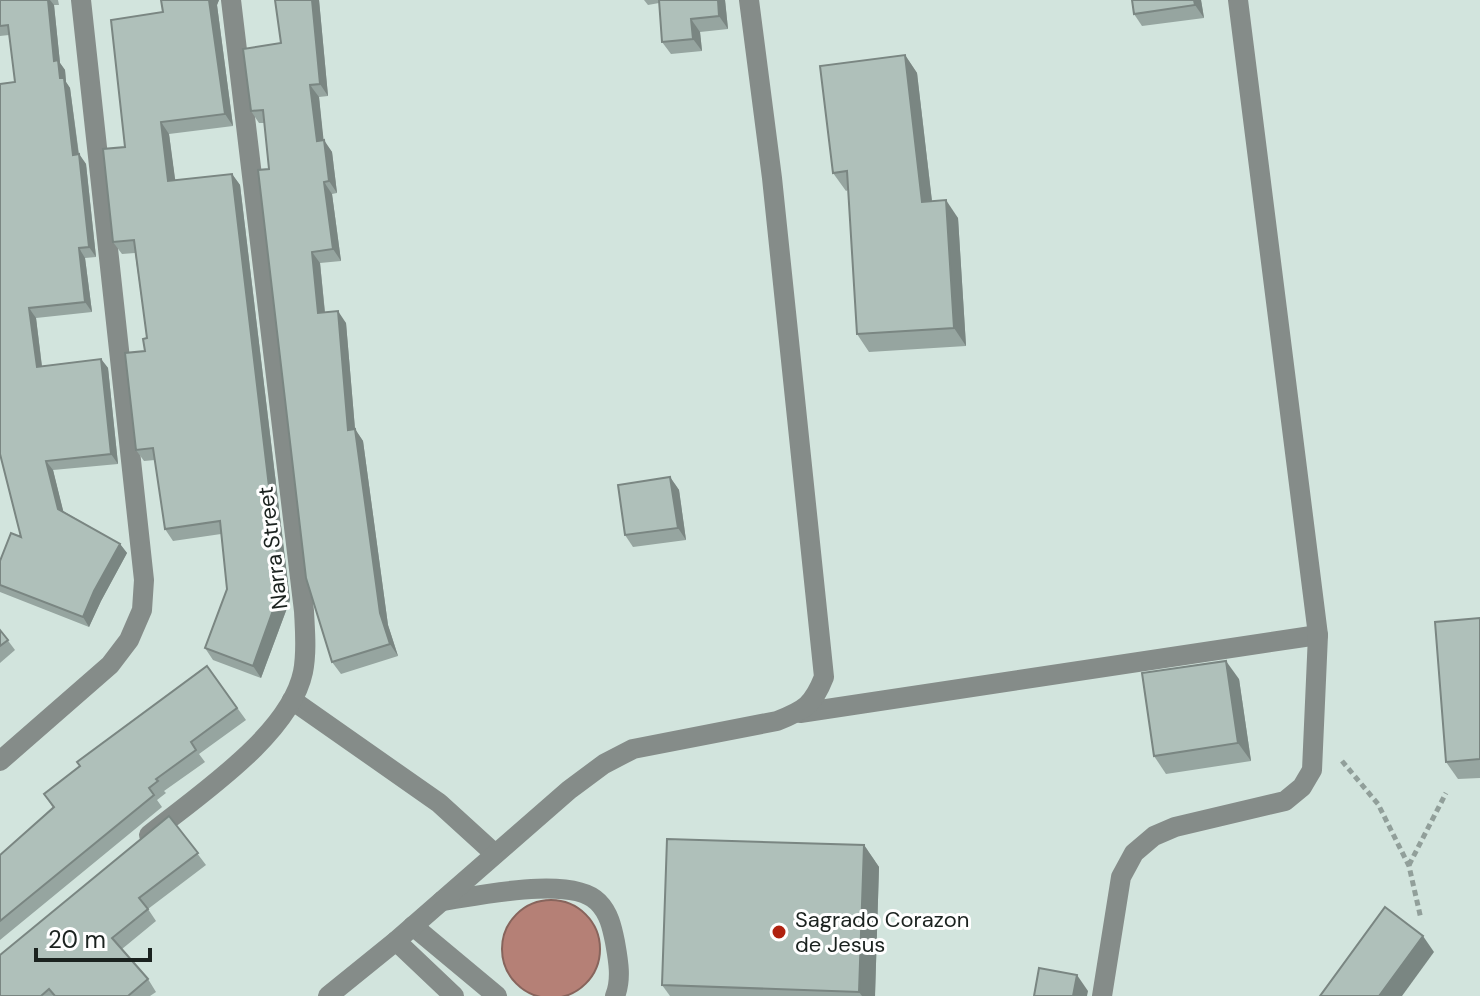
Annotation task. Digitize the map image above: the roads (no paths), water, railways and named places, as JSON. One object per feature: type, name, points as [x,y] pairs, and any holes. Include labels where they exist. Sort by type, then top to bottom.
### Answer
[{"type":"street","points":[[0,761],[110,665],[129,640],[142,610],[144,580],[81,0]]},
{"type":"street","name":"Narra Street","points":[[132,849],[251,751],[272,729],[292,700],[303,674],[306,646],[304,611],[231,0]]},
{"type":"street","points":[[749,0],[774,193],[824,677],[815,700],[797,713]]},
{"type":"street","points":[[1102,996],[1121,877],[1134,853],[1154,836],[1175,827],[1285,801],[1302,787],[1312,770],[1318,635],[1238,0]]},
{"type":"street","points":[[328,996],[569,790],[604,764],[633,749],[777,721],[797,713],[1318,635]]},
{"type":"street","points":[[292,700],[439,803],[495,854]]},
{"type":"street","points":[[442,901],[554,888],[579,890],[597,901],[610,919],[618,957],[619,987],[615,996]]},
{"type":"street","points":[[413,926],[497,996]]},
{"type":"street","points":[[396,941],[454,996]]},
{"type":"place","name":"Sagrado Corazon de Jesus","points":[[779,932]]}]
